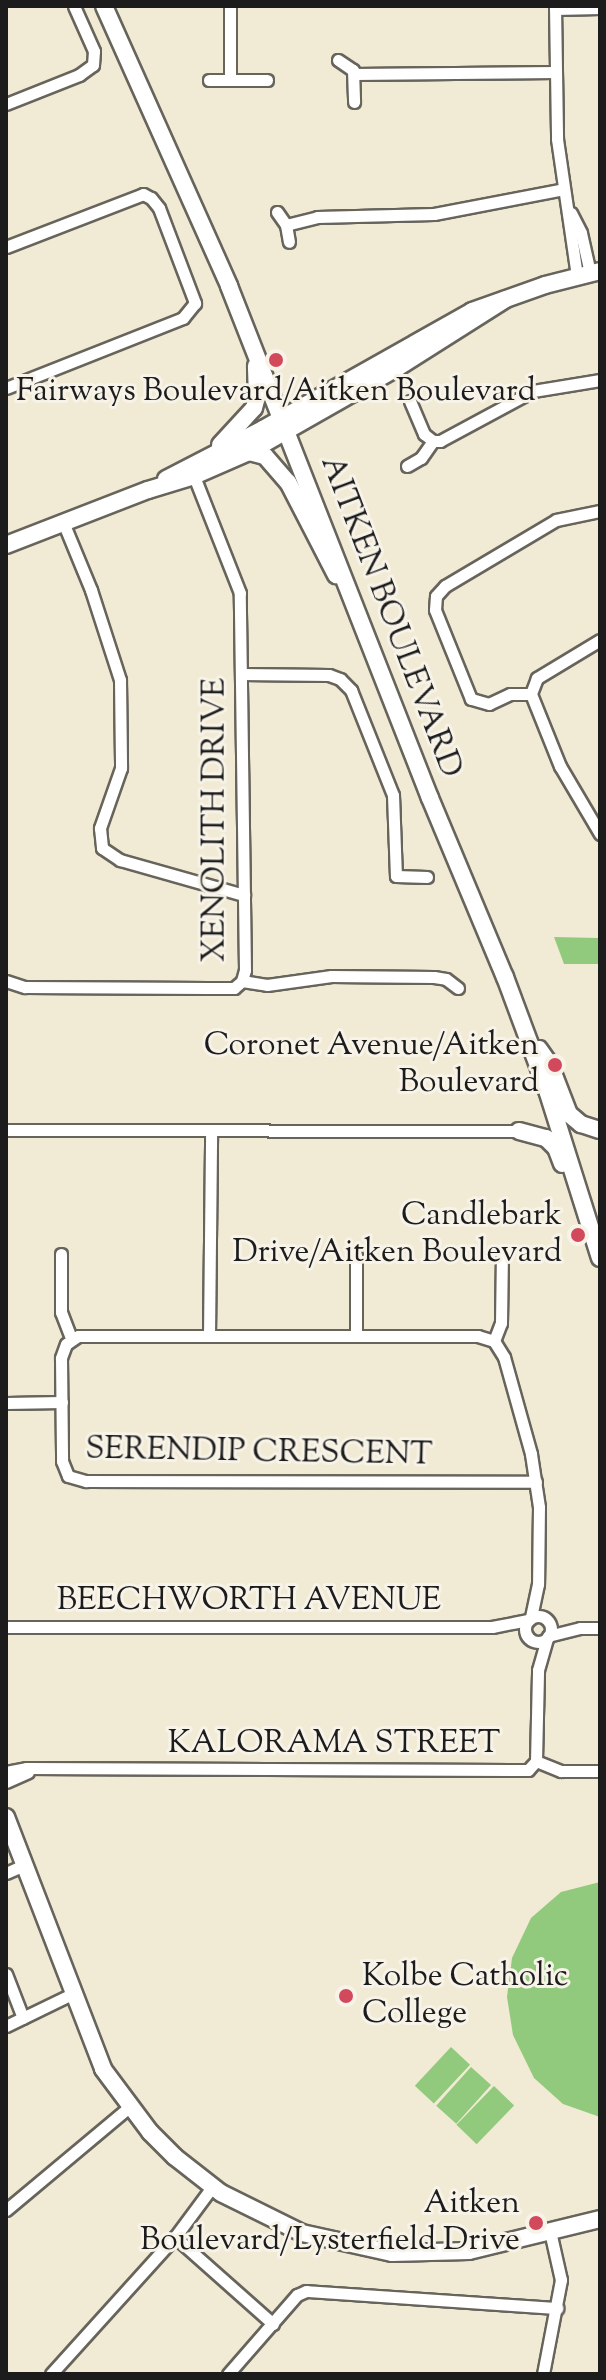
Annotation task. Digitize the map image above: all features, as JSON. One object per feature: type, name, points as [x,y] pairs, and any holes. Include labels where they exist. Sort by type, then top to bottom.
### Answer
[{"type":"main road","name":"AITKEN BOULEVARD","points":[[104,6],[201,219],[522,1022],[600,1258]]},
{"type":"main road","points":[[6,545],[190,472],[284,425],[418,348],[472,311],[589,273]]},
{"type":"main road","points":[[190,472],[254,408],[258,388],[254,349]]},
{"type":"main road","points":[[190,472],[249,452],[284,425]]},
{"type":"main road","points":[[249,452],[265,456],[288,482],[332,570],[358,610]]},
{"type":"main road","points":[[522,1022],[550,1065],[569,1114],[581,1124],[599,1130]]},
{"type":"main road","points":[[519,1131],[540,1122],[547,1110],[548,1094]]},
{"type":"main road","points":[[575,1175],[573,1156],[577,1142],[599,1130]]},
{"type":"main road","points":[[519,1131],[546,1138],[556,1148],[600,1270]]},
{"type":"main road","points":[[6,1817],[103,2069],[129,2107],[175,2157],[212,2187],[253,2212],[302,2233],[392,2253],[469,2251],[600,2219]]},
{"type":"street","points":[[6,104],[79,75],[93,65],[94,51],[74,6]]},
{"type":"street","points":[[230,6],[230,80]]},
{"type":"street","points":[[589,273],[581,233],[569,209],[564,189],[556,121],[555,7],[600,8]]},
{"type":"street","points":[[338,60],[349,64],[354,74],[354,102]]},
{"type":"street","points":[[354,74],[556,72]]},
{"type":"street","points":[[209,80],[267,80]]},
{"type":"street","points":[[286,225],[317,217],[452,212],[564,189]]},
{"type":"street","points":[[6,247],[143,194],[159,208],[195,303],[183,318],[6,388]]},
{"type":"street","points":[[277,212],[286,225],[289,242]]},
{"type":"street","points":[[410,401],[424,434],[433,441],[447,439],[533,391],[600,380]]},
{"type":"street","points":[[407,466],[421,458],[433,441]]},
{"type":"street","name":"XENOLITH DRIVE","points":[[6,981],[25,987],[234,988],[242,981],[245,970],[240,593],[190,472]]},
{"type":"street","points":[[531,694],[510,694],[489,704],[471,699],[435,610],[436,596],[443,588],[556,520],[600,511]]},
{"type":"street","points":[[63,522],[91,590],[120,680],[121,768],[100,828],[102,848],[120,860],[244,895]]},
{"type":"street","points":[[600,640],[537,678],[531,694],[560,766],[600,834]]},
{"type":"street","points":[[241,674],[329,675],[351,690],[393,795],[396,876],[427,877]]},
{"type":"street","points":[[242,981],[267,985],[317,976],[434,977],[446,979],[458,988]]},
{"type":"street","points":[[6,1130],[519,1131]]},
{"type":"street","points":[[209,1336],[211,1130]]},
{"type":"street","points":[[61,1254],[61,1312],[71,1338],[480,1336],[494,1341],[504,1357],[536,1482],[538,1584],[527,1636],[535,1641],[580,1628]]},
{"type":"street","points":[[356,1255],[356,1336]]},
{"type":"street","points":[[494,1341],[502,1307],[502,1255]]},
{"type":"street","name":"SERENDIP CRESCENT","points":[[71,1338],[62,1350],[62,1461],[64,1470],[76,1480],[536,1482]]},
{"type":"street","points":[[6,1403],[62,1402]]},
{"type":"street","points":[[538,1584],[548,1620],[548,1637]]},
{"type":"street","points":[[530,1619],[539,1615],[580,1628],[600,1628]]},
{"type":"street","name":"BEECHWORTH AVENUE","points":[[6,1627],[492,1627],[530,1619]]},
{"type":"street","name":"BEECHWORTH AVENUE","points":[[492,1627],[527,1636]]},
{"type":"street","name":"KALORAMA STREET","points":[[527,1636],[538,1670]]},
{"type":"street","name":"KALORAMA STREET","points":[[6,1772],[36,1769],[528,1770],[536,1761],[538,1670],[548,1637]]},
{"type":"street","points":[[536,1761],[561,1771],[600,1771]]},
{"type":"street","name":"KALORAMA STREET","points":[[6,1782],[36,1769]]},
{"type":"street","points":[[6,1873],[24,1865]]},
{"type":"street","points":[[6,1974],[23,2018]]},
{"type":"street","points":[[6,2026],[72,1994]]},
{"type":"street","points":[[6,2210],[129,2107]]},
{"type":"street","points":[[51,2374],[175,2237],[212,2187]]},
{"type":"street","points":[[543,2374],[561,2280],[550,2231]]},
{"type":"street","points":[[175,2237],[273,2324]]},
{"type":"street","points":[[228,2374],[297,2295],[306,2291],[557,2308]]},
{"type":"green space","points":[[554,937],[598,938],[598,964],[564,964]]},
{"type":"green space","points":[[600,1882],[600,2117],[563,2104],[534,2078],[513,2035],[507,1997],[512,1958],[531,1918],[561,1892]]},
{"type":"green space","points":[[451,2047],[470,2065],[434,2103],[415,2086]]},
{"type":"green space","points":[[471,2067],[491,2085],[456,2124],[436,2106]]},
{"type":"green space","points":[[494,2086],[514,2105],[477,2144],[456,2125]]},
{"type":"place","name":"Fairways Boulevard/Aitken Boulevard","points":[[276,360]]},
{"type":"place","name":"Coronet Avenue/Aitken Boulevard","points":[[555,1065]]},
{"type":"place","name":"Candlebark Drive/Aitken Boulevard","points":[[578,1235]]},
{"type":"place","name":"Kolbe Catholic College","points":[[346,1996]]},
{"type":"place","name":"Aitken Boulevard/Lysterfield Drive","points":[[536,2223]]}]
